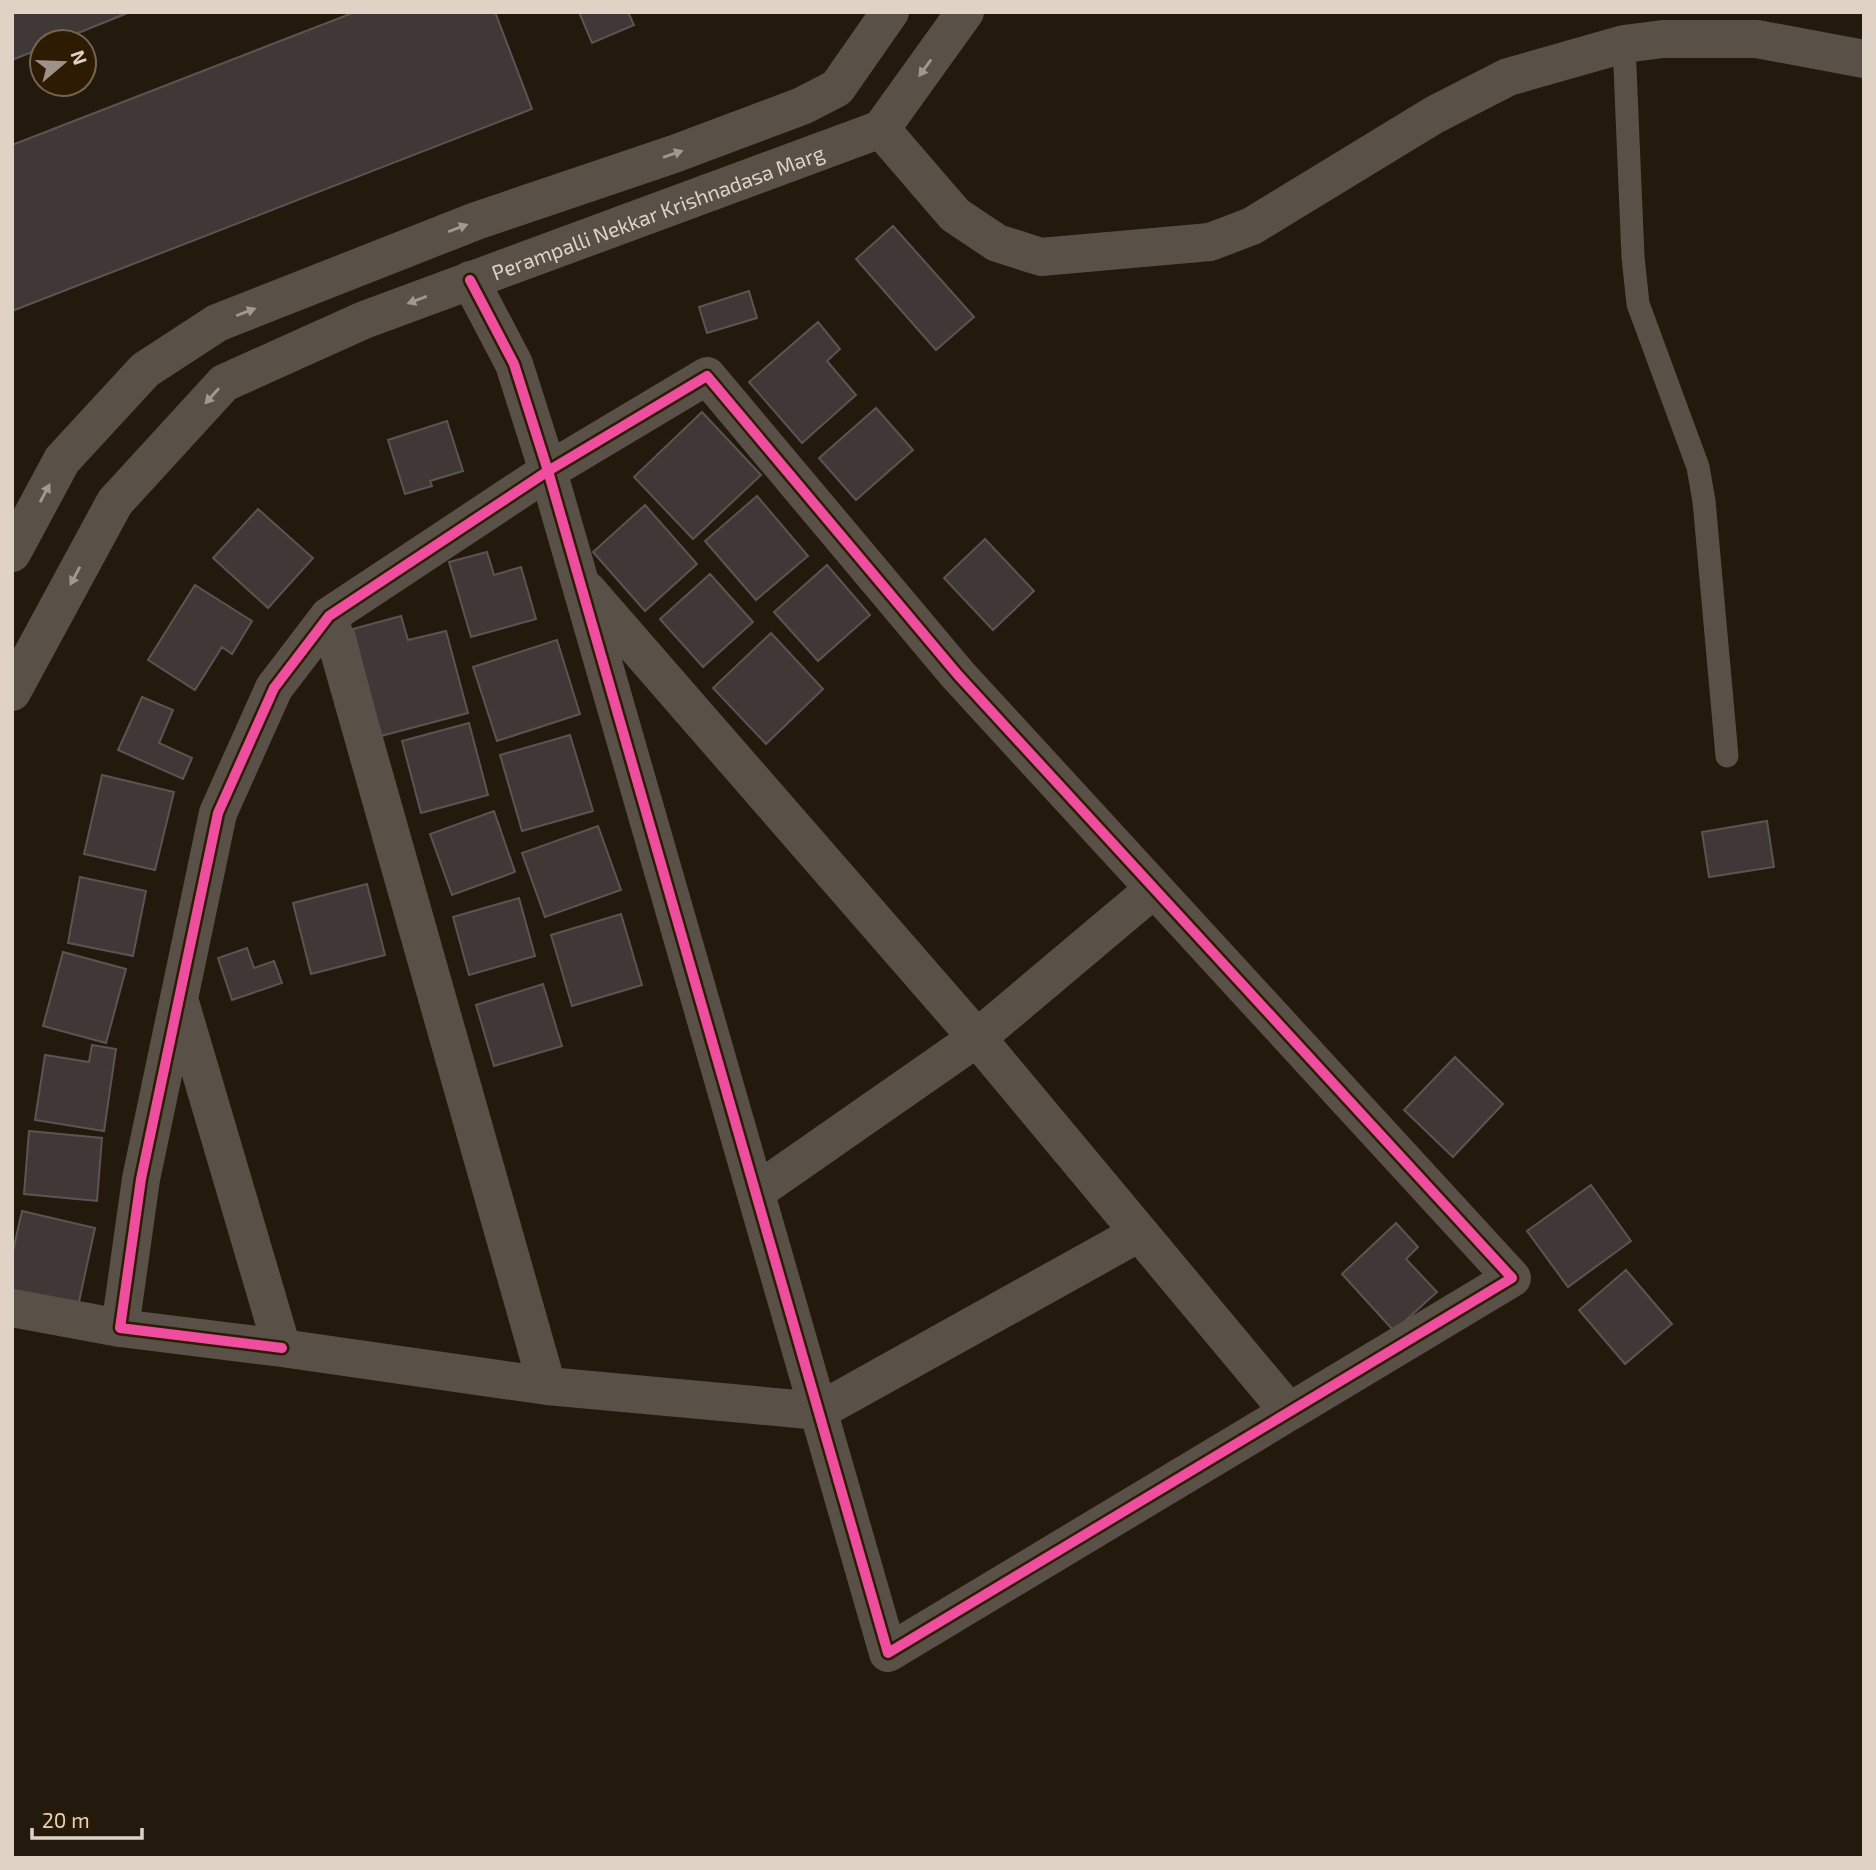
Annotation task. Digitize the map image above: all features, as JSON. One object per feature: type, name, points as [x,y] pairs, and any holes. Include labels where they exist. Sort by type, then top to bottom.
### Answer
[{"type":"street","points":[[12,553],[62,460],[145,370],[216,323],[476,221],[674,154],[802,106],[837,88],[890,12]]},
{"type":"street","points":[[965,12],[881,129],[955,215],[997,243],[1041,257],[1209,242],[1252,226],[1434,115],[1508,77],[1624,44],[1663,39],[1757,39],[1864,59]]},
{"type":"street","name":"Perampalli Nekkar Krishnadasa Marg","points":[[12,692],[115,502],[223,383],[364,320],[881,129]]},
{"type":"street","points":[[120,1328],[141,1179],[218,813],[274,688],[328,617],[548,471],[707,376],[958,675],[1512,1278],[888,1653],[548,471],[514,364],[470,280]]},
{"type":"street","points":[[579,580],[977,1038],[1289,1412]]},
{"type":"street","points":[[328,617],[547,1386]]},
{"type":"street","points":[[756,1192],[977,1038],[1154,889]]},
{"type":"street","points":[[178,997],[282,1348]]},
{"type":"street","points":[[12,1308],[120,1328],[547,1386],[819,1411],[1139,1233]]},
{"type":"lane","points":[[1624,44],[1633,257],[1638,303],[1698,467],[1704,500],[1727,756]]},
{"type":"building","points":[[12,12],[130,12],[91,28],[28,28],[28,54],[12,60]]},
{"type":"building","points":[[355,12],[495,12],[532,109],[12,311],[12,145]]},
{"type":"building","points":[[579,12],[628,12],[634,25],[592,43]]},
{"type":"building","points":[[893,226],[974,317],[936,350],[856,259]]},
{"type":"building","points":[[749,291],[757,318],[707,333],[699,307]]},
{"type":"building","points":[[818,322],[840,349],[827,361],[856,395],[802,443],[749,382]]},
{"type":"building","points":[[876,408],[913,450],[856,500],[819,458]]},
{"type":"building","points":[[702,412],[761,475],[693,539],[634,477]]},
{"type":"building","points":[[447,421],[463,471],[430,481],[432,486],[405,494],[388,440]]},
{"type":"building","points":[[757,496],[808,556],[756,600],[705,541]]},
{"type":"building","points":[[645,505],[697,564],[645,611],[593,552]]},
{"type":"building","points":[[258,509],[313,558],[268,608],[213,558]]},
{"type":"building","points":[[985,539],[1034,591],[993,630],[944,578]]},
{"type":"building","points":[[487,552],[494,575],[521,567],[536,619],[471,637],[449,562]]},
{"type":"building","points":[[827,565],[870,615],[818,661],[774,612]]},
{"type":"building","points":[[710,574],[753,622],[703,667],[660,619]]},
{"type":"building","points":[[195,585],[252,621],[232,654],[222,647],[195,690],[148,660]]},
{"type":"building","points":[[401,616],[408,640],[446,631],[468,713],[381,736],[353,629]]},
{"type":"building","points":[[771,633],[823,689],[766,744],[713,688]]},
{"type":"building","points":[[557,640],[580,714],[497,741],[473,667]]},
{"type":"building","points":[[142,697],[173,710],[159,743],[192,758],[183,779],[118,750]]},
{"type":"building","points":[[469,723],[488,795],[421,813],[402,741]]},
{"type":"building","points":[[570,735],[593,811],[522,831],[500,755]]},
{"type":"building","points":[[102,775],[174,792],[155,870],[84,854]]},
{"type":"building","points":[[494,811],[515,872],[452,895],[430,834]]},
{"type":"building","points":[[1767,821],[1774,867],[1709,877],[1702,832]]},
{"type":"building","points":[[598,826],[621,890],[545,917],[522,853]]},
{"type":"building","points":[[80,877],[146,891],[133,956],[68,943]]},
{"type":"building","points":[[367,884],[385,955],[311,974],[293,903]]},
{"type":"building","points":[[519,898],[535,956],[469,975],[453,917]]},
{"type":"building","points":[[621,914],[642,985],[572,1006],[551,935]]},
{"type":"building","points":[[247,948],[254,968],[274,961],[282,983],[232,1000],[218,958]]},
{"type":"building","points":[[63,952],[126,969],[106,1043],[43,1026]]},
{"type":"building","points":[[543,984],[562,1046],[494,1066],[476,1005]]},
{"type":"building","points":[[92,1045],[116,1049],[104,1131],[35,1120],[45,1055],[89,1062]]},
{"type":"building","points":[[1455,1057],[1503,1104],[1453,1157],[1404,1110]]},
{"type":"building","points":[[29,1131],[102,1138],[97,1201],[24,1194]]},
{"type":"building","points":[[1591,1185],[1631,1241],[1568,1287],[1527,1231]]},
{"type":"building","points":[[22,1211],[95,1228],[77,1311],[12,1296],[12,1255]]},
{"type":"building","points":[[1396,1223],[1418,1247],[1406,1259],[1437,1292],[1394,1331],[1342,1274]]},
{"type":"building","points":[[1626,1270],[1672,1324],[1625,1364],[1579,1310]]},
{"type":"cycle path","points":[[282,1348],[120,1328],[141,1179],[218,813],[274,688],[329,616],[548,471],[707,376],[958,675],[1512,1278],[888,1653],[548,471],[514,364],[470,280]]}]
